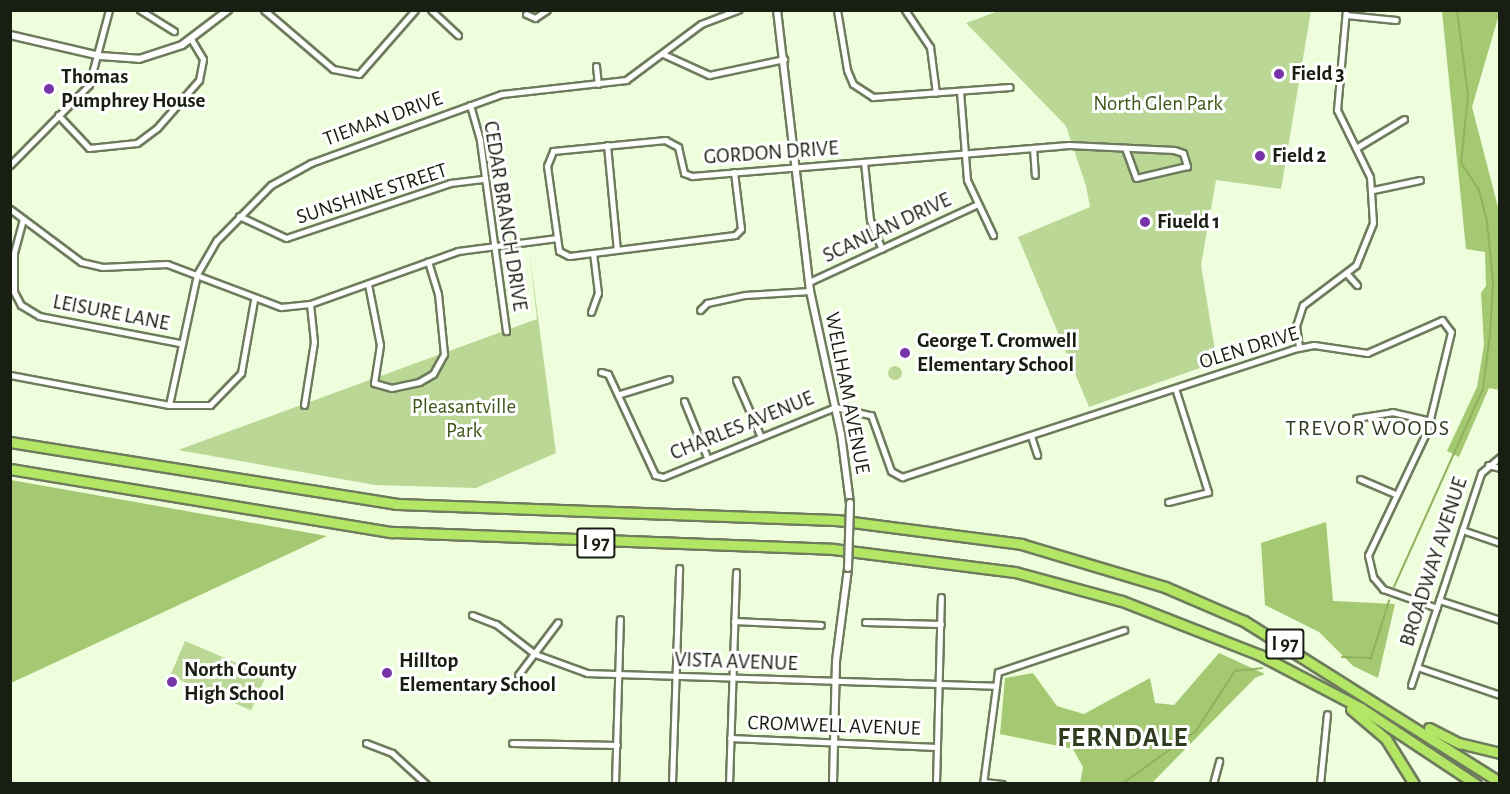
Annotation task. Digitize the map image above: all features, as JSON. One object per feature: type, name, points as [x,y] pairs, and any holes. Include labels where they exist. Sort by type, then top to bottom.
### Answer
[{"type":"highway","name":"I 97","points":[[10,442],[309,493],[435,508],[837,520],[988,538],[1095,563],[1209,605],[1373,698],[1500,782]]},
{"type":"highway","name":"I 97","points":[[10,469],[392,532],[833,549],[962,562],[1122,601],[1310,680],[1476,783]]},
{"type":"highway","points":[[1310,680],[1376,728],[1414,783]]},
{"type":"highway","points":[[1373,698],[1452,741],[1500,753]]},
{"type":"street","points":[[10,165],[89,85],[100,56],[109,10]]},
{"type":"street","points":[[140,10],[174,31]]},
{"type":"street","points":[[10,35],[100,56],[148,57],[191,39],[228,10]]},
{"type":"street","points":[[264,10],[333,69],[358,74],[370,67],[415,10]]},
{"type":"street","points":[[431,10],[458,35]]},
{"type":"street","points":[[526,14],[536,18],[546,10]]},
{"type":"street","name":"TIEMAN DRIVE","points":[[169,405],[179,343],[197,274],[239,216],[271,185],[311,162],[502,94],[626,80],[701,24],[738,10]]},
{"type":"street","name":"WELLHAM AVENUE","points":[[777,10],[798,168],[810,291],[835,407],[850,503],[848,568],[836,682],[833,783]]},
{"type":"street","points":[[837,10],[853,84],[873,97],[1010,87]]},
{"type":"street","points":[[905,10],[930,47],[936,93]]},
{"type":"street","points":[[1299,347],[1296,326],[1306,300],[1347,274],[1370,236],[1373,190],[1337,104],[1346,13],[1396,20]]},
{"type":"street","points":[[58,115],[88,148],[137,143],[157,128],[199,80],[203,59],[191,39]]},
{"type":"street","points":[[663,54],[709,75],[783,59]]},
{"type":"street","points":[[596,66],[598,84]]},
{"type":"street","points":[[960,91],[964,153],[978,204],[993,235]]},
{"type":"street","name":"CEDAR BRANCH DRIVE","points":[[470,105],[485,179],[506,331]]},
{"type":"street","points":[[1356,148],[1404,119]]},
{"type":"street","name":"GORDON DRIVE","points":[[556,238],[549,155],[607,145],[665,140],[678,147],[684,173],[798,168],[1033,148],[1125,148],[1174,150],[1183,153],[1187,166],[1136,178],[1125,148]]},
{"type":"street","points":[[607,145],[617,250]]},
{"type":"street","points":[[1033,148],[1035,175]]},
{"type":"street","points":[[864,162],[870,220],[882,249]]},
{"type":"street","points":[[10,209],[84,263],[167,264],[197,274],[254,300],[281,307],[310,304],[428,262],[495,245],[556,238],[563,255],[617,250],[739,232],[734,172]]},
{"type":"street","name":"SUNSHINE STREET","points":[[239,216],[286,238],[450,183],[485,179]]},
{"type":"street","points":[[1373,190],[1420,180]]},
{"type":"street","name":"SCANLAN DRIVE","points":[[809,282],[978,204]]},
{"type":"street","name":"LEISURE LANE","points":[[22,219],[14,253],[14,292],[21,305],[39,316],[179,343]]},
{"type":"street","points":[[591,312],[598,293],[593,253]]},
{"type":"street","points":[[368,284],[380,345],[374,383],[391,388],[419,382],[433,375],[444,354],[438,294],[428,262]]},
{"type":"street","points":[[1347,274],[1357,285]]},
{"type":"street","points":[[700,310],[707,303],[745,295],[810,291]]},
{"type":"street","points":[[10,375],[169,405],[210,405],[226,395],[241,373],[254,300]]},
{"type":"street","points":[[304,405],[314,342],[310,304]]},
{"type":"street","name":"OLEN DRIVE","points":[[835,407],[871,415],[891,471],[899,477],[1031,436],[1299,347],[1366,352],[1431,321],[1445,321],[1451,332],[1431,421],[1371,541],[1371,572],[1387,591],[1437,608]]},
{"type":"street","points":[[601,372],[608,374],[620,394],[669,380]]},
{"type":"street","points":[[736,380],[760,435]]},
{"type":"street","points":[[1168,502],[1208,492],[1175,388]]},
{"type":"street","name":"CHARLES AVENUE","points":[[620,394],[655,475],[663,477],[760,435],[835,407]]},
{"type":"street","points":[[684,402],[707,457]]},
{"type":"street","points":[[1356,418],[1392,412],[1431,421]]},
{"type":"street","points":[[1031,436],[1037,455]]},
{"type":"street","name":"BROADWAY AVENUE","points":[[1411,685],[1462,530],[1488,465],[1500,457]]},
{"type":"street","points":[[1488,465],[1500,468]]},
{"type":"street","points":[[1360,479],[1396,494]]},
{"type":"street","points":[[1462,530],[1500,543]]},
{"type":"street","points":[[672,783],[679,568]]},
{"type":"street","points":[[729,783],[736,572]]},
{"type":"street","points":[[936,783],[941,597]]},
{"type":"street","points":[[1439,600],[1500,620]]},
{"type":"street","name":"VISTA AVENUE","points":[[472,615],[496,624],[535,654],[588,674],[993,686]]},
{"type":"street","points":[[615,783],[620,619]]},
{"type":"street","points":[[734,621],[821,625]]},
{"type":"street","points":[[518,675],[558,622]]},
{"type":"street","points":[[865,622],[941,624]]},
{"type":"street","points":[[1002,783],[983,783],[993,686],[998,672],[1008,665],[1124,630]]},
{"type":"street","points":[[1417,667],[1500,695]]},
{"type":"street","points":[[1320,783],[1327,714]]},
{"type":"street","name":"CROMWELL AVENUE","points":[[730,738],[937,747]]},
{"type":"street","points":[[366,743],[392,753],[426,783]]},
{"type":"street","points":[[512,743],[617,745]]},
{"type":"street","points":[[1214,783],[1219,761]]},
{"type":"green space","name":"North Glen Park","points":[[1001,10],[1311,11],[1281,189],[1216,180],[1201,265],[1217,362],[1089,407],[1018,237],[1090,207],[1086,186],[1066,126],[966,23]]},
{"type":"green space","points":[[1442,11],[1500,11],[1472,107],[1499,211],[1499,390],[1489,388],[1459,457],[1447,451],[1477,387],[1484,345],[1481,293],[1486,286],[1485,252],[1466,249]]},
{"type":"green space","name":"Pleasantville Park","points":[[529,249],[556,453],[476,488],[375,485],[178,450],[537,319]]},
{"type":"green space","points":[[892,366],[898,366],[902,373],[898,380],[892,380],[888,376],[888,370]]},
{"type":"green space","points":[[11,480],[327,536],[11,683]]},
{"type":"green space","points":[[1326,522],[1333,601],[1395,604],[1378,678],[1353,666],[1319,632],[1265,605],[1261,543]]},
{"type":"green space","points":[[185,641],[266,675],[251,710],[170,676]]},
{"type":"green space","points":[[1219,653],[1265,674],[1255,678],[1152,783],[1080,783],[1083,767],[1073,749],[1000,734],[1005,678],[1033,673],[1057,706],[1084,714],[1150,678],[1155,703],[1174,705]]},
{"type":"waterway","points":[[1394,587],[1483,389],[1490,334],[1493,283],[1487,222],[1479,190],[1461,163],[1468,96],[1457,10]]},
{"type":"waterway","points":[[1342,657],[1371,658],[1389,601]]},
{"type":"waterway","points":[[1122,784],[1196,731],[1235,671],[1262,668]]},
{"type":"place","name":"Field 3","points":[[1279,74]]},
{"type":"place","name":"Thomas Pumphrey House","points":[[49,89]]},
{"type":"place","name":"Field 2","points":[[1260,156]]},
{"type":"place","name":"Fiueld 1","points":[[1145,222]]},
{"type":"place","name":"George T. Cromwell Elementary School","points":[[905,353]]},
{"type":"place","name":"Hilltop Elementary School","points":[[387,673]]},
{"type":"place","name":"North County High School","points":[[172,682]]},
{"type":"district","name":"TREVOR WOODS","points":[[1368,429]]},
{"type":"district","name":"FERNDALE","points":[[1123,738]]}]
